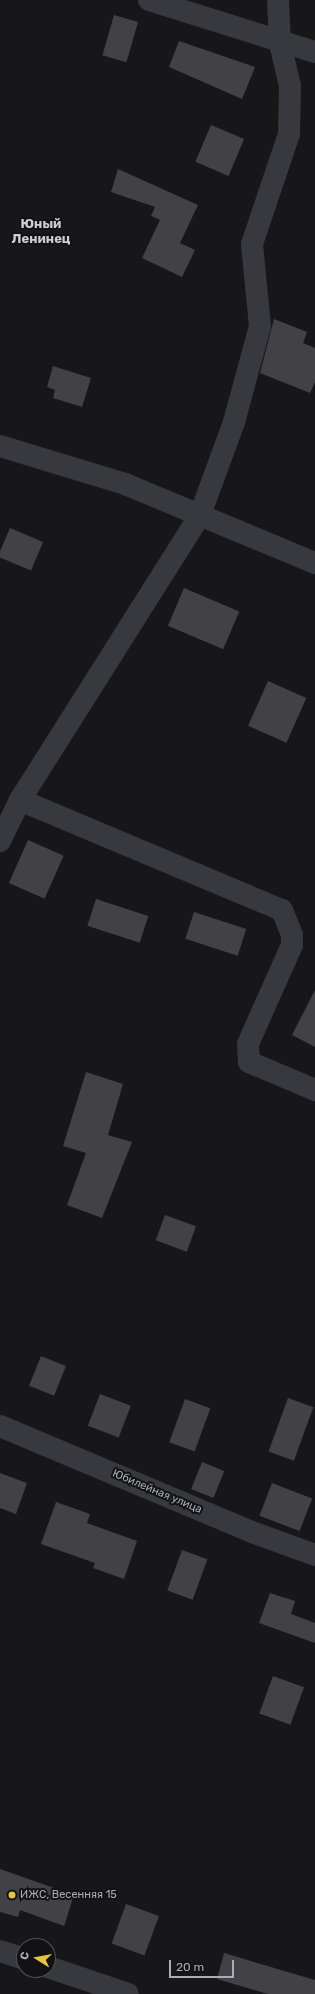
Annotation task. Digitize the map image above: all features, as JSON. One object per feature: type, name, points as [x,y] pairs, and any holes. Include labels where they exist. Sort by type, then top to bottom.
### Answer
[{"type":"street","points":[[149,0],[280,43],[315,52]]},
{"type":"street","points":[[0,841],[20,800],[200,515],[234,422],[260,326],[252,244],[289,134],[290,86],[280,43],[278,0]]},
{"type":"street","points":[[0,446],[125,484],[315,563]]},
{"type":"street","points":[[20,800],[282,910],[292,935],[292,945],[248,1044],[249,1062],[315,1090]]},
{"type":"street","name":"Юбилейная улица","points":[[0,1426],[252,1532],[315,1555]]},
{"type":"street","points":[[0,1951],[16,1956]]},
{"type":"street","points":[[56,1970],[128,1994]]},
{"type":"building","points":[[114,15],[138,22],[126,62],[102,55]]},
{"type":"building","points":[[179,41],[255,67],[242,99],[169,67]]},
{"type":"building","points":[[211,125],[244,139],[229,176],[195,162]]},
{"type":"building","points":[[118,169],[198,205],[180,243],[195,250],[182,277],[142,258],[160,220],[151,216],[155,207],[111,192]]},
{"type":"building","points":[[274,319],[307,332],[303,343],[315,348],[315,382],[310,393],[260,373]]},
{"type":"building","points":[[53,366],[91,378],[82,407],[53,398],[55,390],[47,387]]},
{"type":"building","points":[[10,528],[43,542],[31,571],[0,557],[0,552]]},
{"type":"building","points":[[184,588],[239,611],[223,649],[168,626]]},
{"type":"building","points":[[268,681],[306,698],[286,743],[248,726]]},
{"type":"building","points":[[28,840],[64,856],[45,899],[9,883]]},
{"type":"building","points":[[96,899],[148,916],[140,943],[87,926]]},
{"type":"building","points":[[194,912],[246,929],[238,956],[185,939]]},
{"type":"building","points":[[315,990],[315,1047],[292,1035]]},
{"type":"building","points":[[86,1072],[123,1084],[108,1135],[132,1142],[102,1218],[67,1205],[86,1153],[63,1146]]},
{"type":"building","points":[[165,1215],[196,1226],[187,1252],[156,1240]]},
{"type":"building","points":[[41,1356],[66,1366],[54,1396],[29,1386]]},
{"type":"building","points":[[100,1394],[131,1406],[119,1438],[88,1426]]},
{"type":"building","points":[[288,1398],[313,1407],[294,1461],[269,1452]]},
{"type":"building","points":[[185,1399],[210,1408],[195,1451],[169,1442]]},
{"type":"building","points":[[202,1462],[224,1471],[213,1498],[191,1489]]},
{"type":"building","points":[[0,1473],[27,1483],[16,1514],[0,1508]]},
{"type":"building","points":[[272,1483],[312,1498],[300,1531],[259,1516]]},
{"type":"building","points":[[56,1502],[90,1514],[87,1523],[137,1541],[124,1579],[93,1568],[95,1563],[41,1544]]},
{"type":"building","points":[[182,1550],[207,1559],[193,1600],[167,1590]]},
{"type":"building","points":[[270,1593],[295,1601],[291,1614],[315,1623],[315,1643],[259,1623]]},
{"type":"building","points":[[273,1676],[304,1687],[290,1725],[259,1714]]},
{"type":"building","points":[[0,1869],[74,1895],[64,1926],[20,1910],[18,1917],[0,1912]]},
{"type":"building","points":[[126,1904],[159,1916],[145,1955],[112,1943]]},
{"type":"building","points":[[224,1953],[315,1980],[315,1994],[268,1994],[217,1979]]},
{"type":"place","name":"ИЖС, Весенняя 15","points":[[12,1895]]},
{"type":"district","name":"Юный Ленинец","points":[[41,232]]}]
